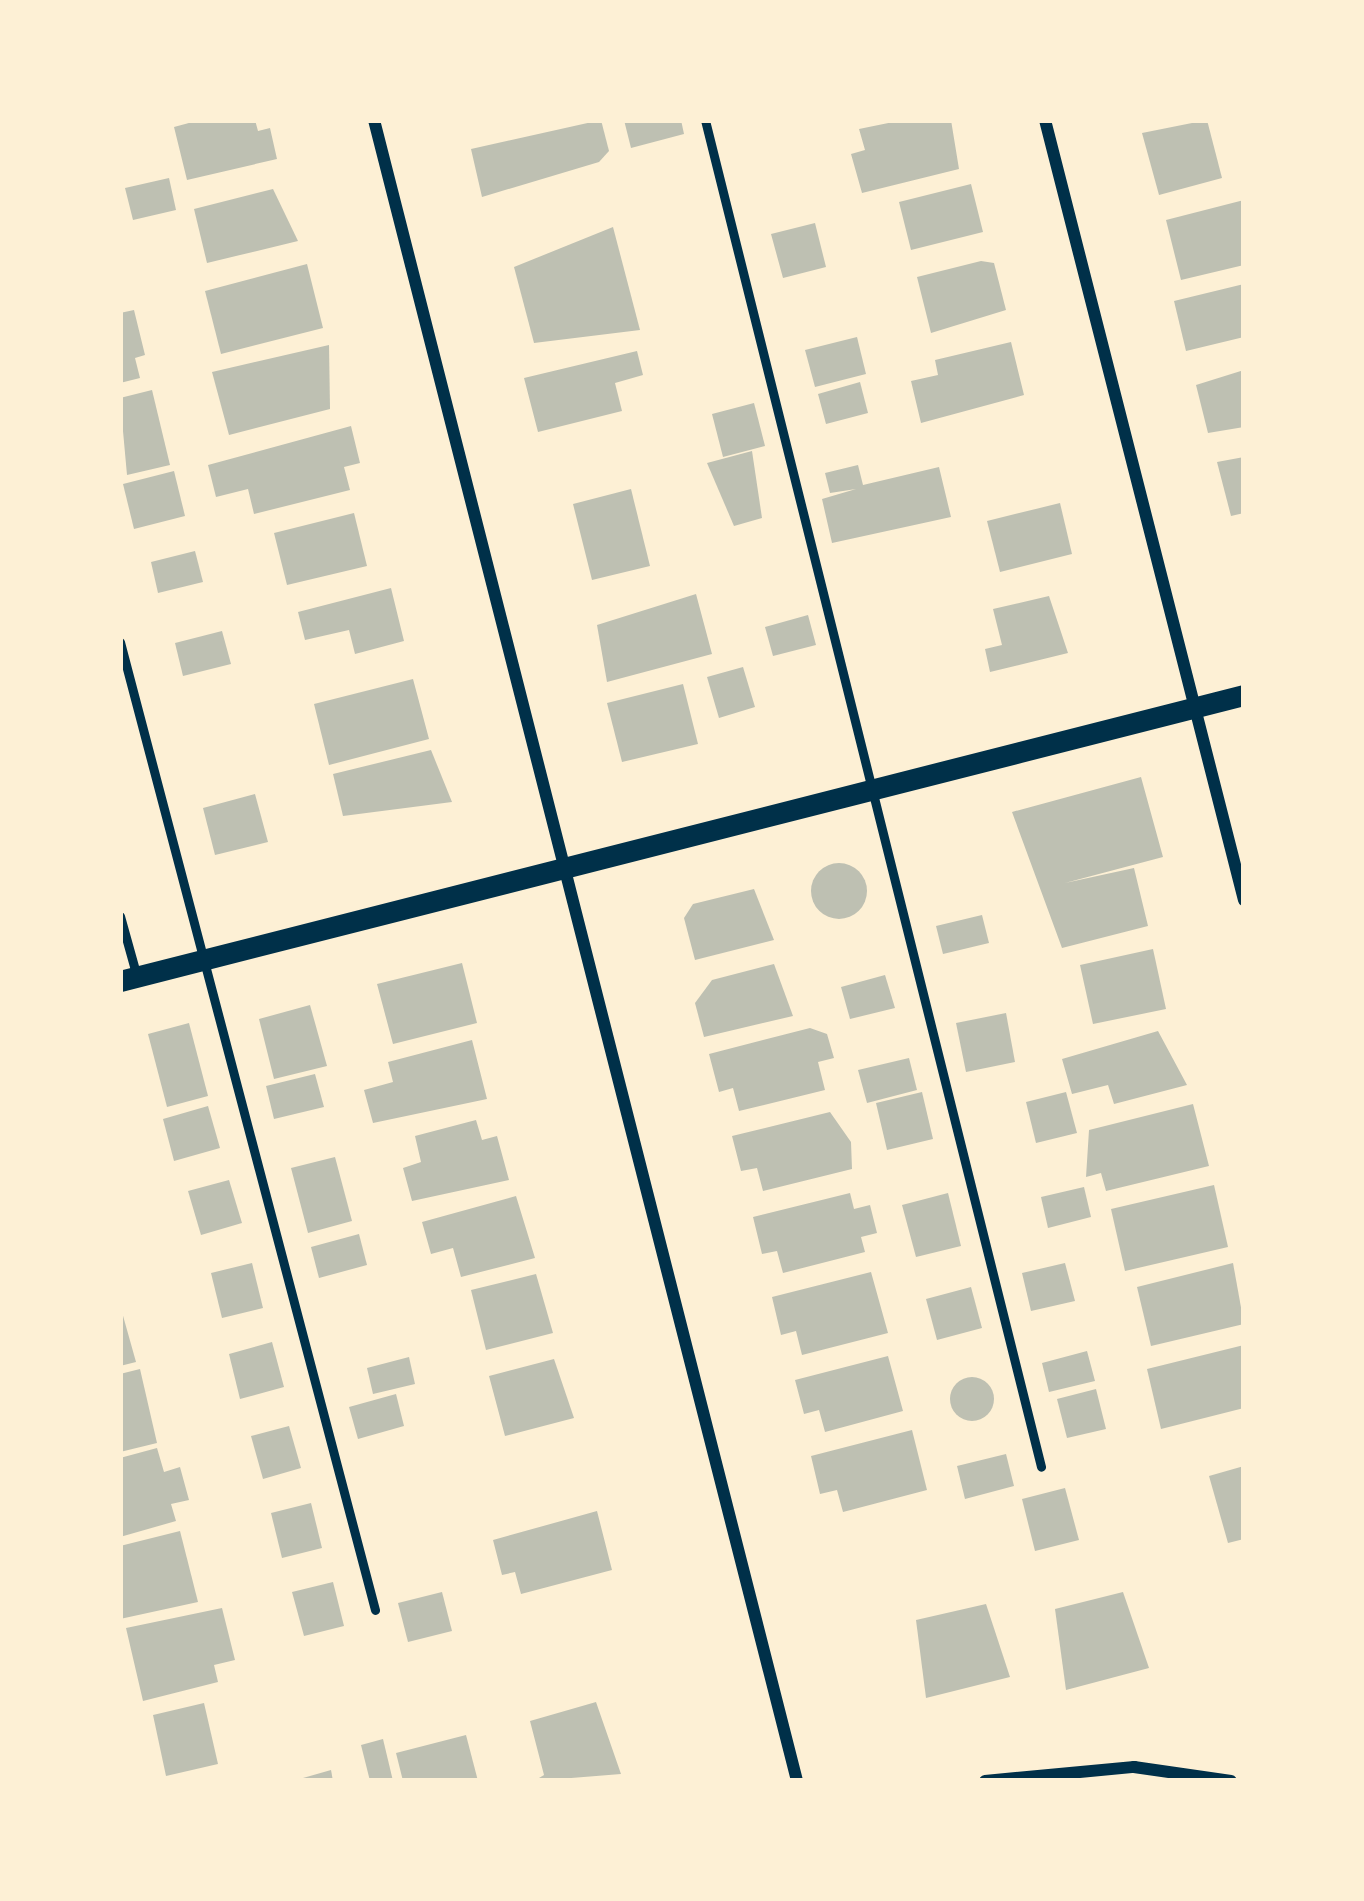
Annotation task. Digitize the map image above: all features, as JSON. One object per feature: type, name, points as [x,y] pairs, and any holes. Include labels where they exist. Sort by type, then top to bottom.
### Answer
[{"type":"street","points":[[374,120],[797,1781]]},
{"type":"street","points":[[1045,120],[1244,900]]},
{"type":"street","points":[[128,979],[1244,695]]},
{"type":"street","points":[[986,1781],[1134,1767],[1231,1781]]},
{"type":"lane","points":[[705,120],[1041,1467]]},
{"type":"lane","points":[[120,643],[375,1610]]},
{"type":"lane","points":[[120,916],[128,979]]},
{"type":"building","points":[[200,120],[255,120],[258,131],[270,128],[277,159],[187,180],[174,127]]},
{"type":"building","points":[[601,120],[609,151],[599,162],[482,197],[471,149]]},
{"type":"building","points":[[624,120],[681,120],[684,134],[631,148]]},
{"type":"building","points":[[903,120],[951,120],[959,169],[862,193],[851,154],[865,150],[859,129]]},
{"type":"building","points":[[1207,120],[1222,178],[1159,195],[1142,133]]},
{"type":"building","points":[[169,178],[176,210],[133,220],[125,188]]},
{"type":"building","points":[[971,184],[983,232],[911,250],[899,202]]},
{"type":"building","points":[[273,189],[298,241],[207,263],[194,209]]},
{"type":"building","points":[[1244,200],[1244,265],[1181,280],[1166,220]]},
{"type":"building","points":[[815,223],[826,267],[783,278],[771,234]]},
{"type":"building","points":[[613,227],[640,330],[534,343],[514,267]]},
{"type":"building","points":[[981,261],[994,263],[1006,310],[931,333],[917,277]]},
{"type":"building","points":[[307,264],[323,328],[221,354],[205,291]]},
{"type":"building","points":[[1244,284],[1244,337],[1186,351],[1174,301]]},
{"type":"building","points":[[134,310],[145,355],[135,358],[140,378],[120,383],[120,313]]},
{"type":"building","points":[[857,337],[866,374],[815,387],[805,350]]},
{"type":"building","points":[[1011,342],[1024,395],[921,423],[911,381],[938,375],[935,360]]},
{"type":"building","points":[[329,345],[330,409],[229,435],[212,372]]},
{"type":"building","points":[[637,351],[643,375],[615,383],[622,411],[538,432],[524,378]]},
{"type":"building","points":[[1244,370],[1244,427],[1208,433],[1196,385]]},
{"type":"building","points":[[860,382],[868,413],[826,424],[818,394]]},
{"type":"building","points":[[152,390],[170,465],[127,475],[120,398]]},
{"type":"building","points":[[754,403],[765,446],[723,457],[712,414]]},
{"type":"building","points":[[351,426],[360,463],[344,467],[350,490],[254,514],[248,489],[216,497],[208,465]]},
{"type":"building","points":[[752,451],[762,518],[734,526],[707,463]]},
{"type":"building","points":[[1244,457],[1244,513],[1231,516],[1217,462]]},
{"type":"building","points":[[858,465],[863,485],[939,467],[951,517],[832,543],[822,499],[856,489],[830,493],[825,473]]},
{"type":"building","points":[[174,471],[185,516],[134,529],[123,484]]},
{"type":"building","points":[[631,489],[650,566],[592,580],[573,504]]},
{"type":"building","points":[[1060,503],[1072,554],[1000,572],[987,521]]},
{"type":"building","points":[[354,513],[367,566],[287,585],[274,533]]},
{"type":"building","points":[[195,551],[203,582],[158,593],[151,562]]},
{"type":"building","points":[[391,588],[404,641],[355,654],[349,630],[305,640],[298,612]]},
{"type":"building","points":[[696,594],[712,654],[607,682],[597,625]]},
{"type":"building","points":[[1049,596],[1068,653],[990,672],[985,649],[1002,645],[993,609]]},
{"type":"building","points":[[808,615],[816,645],[773,656],[765,627]]},
{"type":"building","points":[[222,631],[231,664],[183,676],[175,643]]},
{"type":"building","points":[[743,667],[755,707],[719,718],[707,677]]},
{"type":"building","points":[[413,679],[429,739],[329,765],[314,704]]},
{"type":"building","points":[[683,684],[698,744],[622,762],[607,703]]},
{"type":"building","points":[[431,750],[452,802],[343,816],[333,774]]},
{"type":"building","points":[[1141,777],[1163,857],[1065,883],[1134,868],[1148,926],[1062,948],[1012,812]]},
{"type":"building","points":[[255,794],[268,842],[215,855],[203,808]]},
{"type":"building","points":[[839,863],[858,872],[867,891],[858,910],[839,919],[820,910],[811,891],[820,872]]},
{"type":"building","points":[[754,889],[774,940],[695,960],[684,918],[693,904]]},
{"type":"building","points":[[982,915],[989,943],[943,954],[936,926]]},
{"type":"building","points":[[1153,949],[1166,1009],[1093,1024],[1080,965]]},
{"type":"building","points":[[462,963],[477,1023],[393,1044],[377,984]]},
{"type":"building","points":[[774,964],[793,1016],[704,1037],[695,1003],[712,980]]},
{"type":"building","points":[[885,975],[895,1008],[850,1019],[841,987]]},
{"type":"building","points":[[310,1005],[327,1066],[274,1079],[259,1019]]},
{"type":"building","points":[[1006,1013],[1015,1062],[966,1072],[956,1023]]},
{"type":"building","points":[[189,1023],[208,1096],[167,1107],[148,1034]]},
{"type":"building","points":[[810,1028],[827,1034],[834,1058],[818,1062],[825,1090],[739,1111],[733,1088],[719,1092],[709,1054]]},
{"type":"building","points":[[1158,1031],[1187,1085],[1114,1104],[1108,1085],[1072,1094],[1062,1059]]},
{"type":"building","points":[[472,1040],[487,1099],[373,1123],[364,1090],[393,1082],[388,1062]]},
{"type":"building","points":[[909,1058],[917,1090],[867,1103],[858,1070]]},
{"type":"building","points":[[315,1074],[324,1107],[274,1119],[266,1086]]},
{"type":"building","points":[[922,1092],[933,1139],[887,1150],[876,1103]]},
{"type":"building","points":[[1066,1092],[1077,1133],[1036,1143],[1026,1102]]},
{"type":"building","points":[[1193,1104],[1209,1166],[1106,1191],[1101,1173],[1086,1177],[1089,1130]]},
{"type":"building","points":[[208,1106],[220,1148],[174,1161],[163,1119]]},
{"type":"building","points":[[830,1112],[851,1142],[852,1169],[763,1191],[757,1168],[741,1171],[732,1136]]},
{"type":"building","points":[[476,1120],[482,1140],[497,1136],[509,1180],[412,1201],[403,1168],[421,1162],[415,1136]]},
{"type":"building","points":[[335,1157],[352,1221],[308,1233],[291,1168]]},
{"type":"building","points":[[229,1180],[242,1223],[201,1235],[188,1191]]},
{"type":"building","points":[[1214,1185],[1228,1247],[1125,1271],[1111,1209]]},
{"type":"building","points":[[1084,1187],[1091,1217],[1048,1228],[1041,1197]]},
{"type":"building","points":[[850,1193],[854,1209],[870,1205],[877,1233],[861,1237],[865,1252],[783,1273],[777,1251],[762,1254],[753,1217]]},
{"type":"building","points":[[948,1193],[961,1246],[916,1257],[902,1205]]},
{"type":"building","points":[[516,1196],[535,1258],[461,1277],[453,1248],[431,1254],[422,1222]]},
{"type":"building","points":[[359,1234],[367,1265],[319,1278],[311,1247]]},
{"type":"building","points":[[252,1263],[263,1308],[222,1318],[211,1273]]},
{"type":"building","points":[[1065,1263],[1075,1301],[1031,1311],[1022,1273]]},
{"type":"building","points":[[1233,1263],[1244,1324],[1151,1346],[1137,1287]]},
{"type":"building","points":[[871,1272],[888,1333],[802,1355],[796,1331],[781,1335],[772,1297]]},
{"type":"building","points":[[536,1274],[553,1333],[486,1350],[471,1290]]},
{"type":"building","points":[[971,1287],[982,1328],[937,1340],[926,1299]]},
{"type":"building","points":[[120,1305],[136,1362],[120,1366]]},
{"type":"building","points":[[272,1342],[284,1387],[240,1399],[229,1354]]},
{"type":"building","points":[[1244,1345],[1244,1408],[1161,1429],[1147,1369]]},
{"type":"building","points":[[1087,1351],[1095,1381],[1049,1392],[1042,1363]]},
{"type":"building","points":[[888,1356],[903,1411],[825,1432],[819,1410],[804,1414],[795,1380]]},
{"type":"building","points":[[409,1357],[415,1384],[373,1394],[367,1368]]},
{"type":"building","points":[[554,1359],[574,1418],[505,1436],[489,1376]]},
{"type":"building","points":[[140,1369],[157,1443],[120,1452],[120,1374]]},
{"type":"building","points":[[972,1377],[987,1384],[994,1399],[987,1414],[972,1421],[957,1414],[950,1399],[957,1384]]},
{"type":"building","points":[[1096,1389],[1106,1429],[1067,1438],[1057,1399]]},
{"type":"building","points":[[396,1394],[404,1426],[358,1439],[349,1407]]},
{"type":"building","points":[[289,1426],[301,1468],[263,1479],[251,1436]]},
{"type":"building","points":[[912,1430],[927,1490],[843,1512],[837,1490],[820,1494],[811,1456]]},
{"type":"building","points":[[157,1448],[164,1472],[180,1467],[189,1500],[171,1504],[176,1521],[120,1537],[120,1458]]},
{"type":"building","points":[[1006,1454],[1014,1486],[965,1499],[957,1466]]},
{"type":"building","points":[[1244,1466],[1244,1539],[1228,1543],[1209,1476]]},
{"type":"building","points":[[1065,1488],[1079,1540],[1035,1551],[1022,1499]]},
{"type":"building","points":[[311,1503],[322,1548],[282,1558],[271,1513]]},
{"type":"building","points":[[597,1511],[612,1570],[521,1594],[515,1572],[502,1575],[493,1540]]},
{"type":"building","points":[[180,1531],[198,1602],[120,1619],[120,1546]]},
{"type":"building","points":[[333,1582],[344,1626],[304,1636],[292,1592]]},
{"type":"building","points":[[442,1592],[452,1631],[408,1642],[398,1603]]},
{"type":"building","points":[[1123,1592],[1149,1668],[1066,1690],[1055,1609]]},
{"type":"building","points":[[986,1604],[1010,1677],[926,1698],[916,1620]]},
{"type":"building","points":[[222,1608],[235,1660],[214,1665],[218,1682],[143,1701],[126,1628]]},
{"type":"building","points":[[596,1702],[621,1774],[534,1781],[544,1775],[530,1721]]},
{"type":"building","points":[[204,1703],[218,1764],[166,1776],[153,1715]]},
{"type":"building","points":[[466,1735],[478,1781],[403,1781],[396,1753]]},
{"type":"building","points":[[383,1739],[393,1781],[370,1781],[361,1745]]},
{"type":"building","points":[[331,1770],[333,1781],[296,1781],[296,1780]]}]
